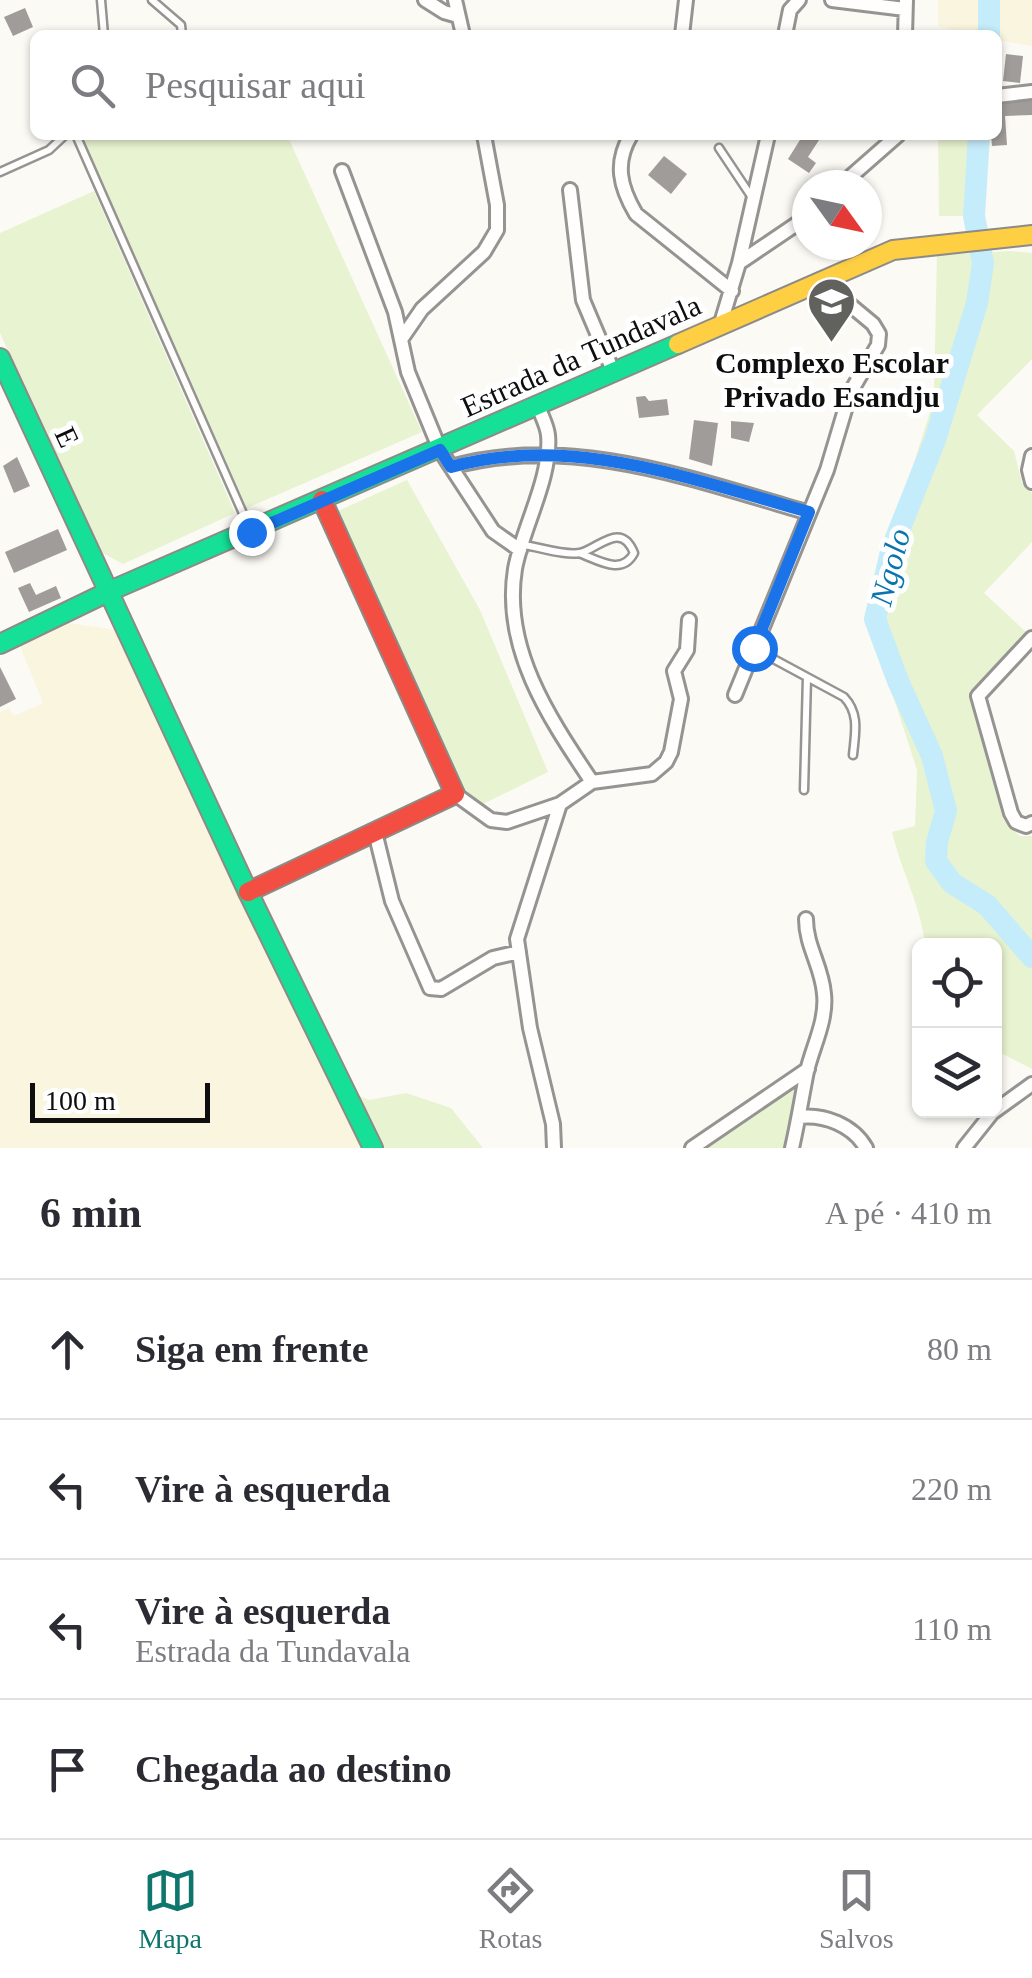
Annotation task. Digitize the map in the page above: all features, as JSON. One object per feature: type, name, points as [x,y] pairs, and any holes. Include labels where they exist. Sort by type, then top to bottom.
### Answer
[{"type":"street","points":[[425,0],[458,16]]},
{"type":"street","points":[[455,0],[462,30]]},
{"type":"street","points":[[683,30],[686,0]]},
{"type":"street","points":[[787,30],[790,10],[799,0]]},
{"type":"street","points":[[832,0],[905,5]]},
{"type":"street","points":[[1002,95],[1032,92]]},
{"type":"street","points":[[402,338],[422,309],[484,252],[497,230],[485,140]]},
{"type":"street","points":[[629,140],[621,156],[620,176],[636,214],[732,291]]},
{"type":"street","points":[[720,323],[740,264],[767,140]]},
{"type":"street","points":[[858,170],[892,140]]},
{"type":"street","points":[[342,171],[395,312],[408,372],[440,450],[493,532],[521,547]]},
{"type":"street","points":[[570,190],[583,300],[613,371]]},
{"type":"street","points":[[740,264],[792,228]]},
{"type":"street","name":"Estrada da Tundavala","points":[[0,644],[110,592],[893,250],[1032,235]]},
{"type":"street","points":[[734,695],[827,470],[850,393],[878,345],[879,334],[873,324],[820,280]]},
{"type":"street","name":"E","points":[[0,358],[248,892],[373,1148]]},
{"type":"street","points":[[538,406],[547,428],[546,453],[532,521],[515,571],[513,607],[520,653],[550,719],[592,782]]},
{"type":"street","points":[[451,467],[474,460],[546,453],[650,468],[809,512]]},
{"type":"street","points":[[1032,456],[1032,482]]},
{"type":"street","points":[[322,500],[455,794],[491,820],[507,822],[560,804],[592,782],[652,774],[666,762],[680,706],[674,671],[687,650],[688,620]]},
{"type":"street","points":[[1032,638],[978,696],[1011,812],[1016,822],[1026,826],[1032,823]]},
{"type":"street","points":[[248,892],[455,794]]},
{"type":"street","points":[[554,1148],[553,1124],[530,1028],[518,928],[560,804]]},
{"type":"street","points":[[375,832],[392,901],[430,988],[440,989],[493,958],[519,952]]},
{"type":"street","points":[[792,1148],[824,1012],[818,966],[806,940],[806,918]]},
{"type":"street","points":[[692,1148],[808,1069]]},
{"type":"street","points":[[964,1148],[992,1113],[1032,1084]]},
{"type":"street","points":[[799,1118],[818,1115],[852,1133],[866,1148]]},
{"type":"lane","points":[[101,0],[104,30]]},
{"type":"lane","points":[[152,0],[182,25],[182,30]]},
{"type":"lane","points":[[0,172],[49,150],[60,140]]},
{"type":"lane","points":[[78,140],[251,532]]},
{"type":"lane","points":[[719,148],[754,200]]},
{"type":"lane","points":[[521,547],[579,554],[618,566],[627,563],[634,553],[630,544],[620,538],[607,538],[579,554]]},
{"type":"lane","points":[[754,648],[844,697],[853,706],[853,754]]},
{"type":"lane","points":[[804,790],[806,678]]},
{"type":"shaded area","points":[[938,0],[1032,0],[1032,46],[1002,41],[1002,30],[954,30],[938,26]]},
{"type":"shaded area","points":[[68,623],[117,630],[365,1148],[0,1148],[0,712],[9,708],[14,716],[43,703],[20,646]]},
{"type":"green space","points":[[83,140],[289,140],[422,432],[247,508]]},
{"type":"green space","points":[[938,140],[979,140],[974,216],[939,216]]},
{"type":"green space","points":[[94,191],[235,513],[123,564],[99,551],[0,333],[0,233]]},
{"type":"green space","points":[[1032,253],[1032,359],[977,415],[1014,451],[1022,483],[1032,493],[1032,542],[984,593],[1026,632],[969,692],[1007,823],[1020,836],[1032,836],[1032,1069],[1002,1054],[1002,938],[924,938],[892,832],[915,826],[917,770],[869,612],[934,391],[937,255]]},
{"type":"green space","points":[[407,480],[480,610],[548,772],[483,804],[460,788],[338,511]]},
{"type":"green space","points":[[808,1069],[792,1148],[692,1148]]},
{"type":"green space","points":[[406,1093],[451,1108],[483,1148],[382,1148],[357,1095],[369,1100]]},
{"type":"building","points":[[25,8],[33,27],[13,36],[4,17]]},
{"type":"building","points":[[1006,54],[1023,56],[1020,83],[1003,81]]},
{"type":"building","points":[[1032,100],[1032,115],[1005,116],[1007,145],[992,146],[991,140],[1002,140],[1002,102]]},
{"type":"building","points":[[800,140],[819,140],[808,157],[816,163],[811,170],[788,159]]},
{"type":"building","points":[[664,156],[687,174],[671,194],[648,175]]},
{"type":"building","points":[[645,396],[649,401],[667,399],[669,415],[639,418],[636,397]]},
{"type":"building","points":[[694,420],[718,423],[712,466],[689,459]]},
{"type":"building","points":[[731,421],[754,423],[749,442],[731,438]]},
{"type":"building","points":[[17,457],[30,486],[14,493],[3,466]]},
{"type":"building","points":[[58,529],[67,550],[14,573],[5,552]]},
{"type":"building","points":[[30,583],[36,595],[56,586],[61,598],[29,612],[18,588]]},
{"type":"building","points":[[0,667],[16,699],[0,707]]},
{"type":"waterway","name":"Ngolo","points":[[989,0],[989,30]]},
{"type":"waterway","name":"Ngolo","points":[[979,140],[974,216],[983,263],[977,303],[935,440],[892,548],[875,619],[932,756],[946,811],[936,861],[952,883],[987,905],[1032,957]]},
{"type":"traffic: fast","points":[[0,644],[110,591],[678,344]]},
{"type":"traffic: fast","points":[[0,358],[248,892],[373,1148]]},
{"type":"traffic: slow","points":[[678,344],[893,250],[1032,235]]},
{"type":"traffic: jam","points":[[248,892],[455,794],[322,500]]},
{"type":"place","name":"Complexo Escolar Privado Esandju","points":[[832,344]]},
{"type":"route","points":[[251,532],[440,450],[451,467],[474,460],[546,453],[650,468],[809,512],[754,648]]}]
